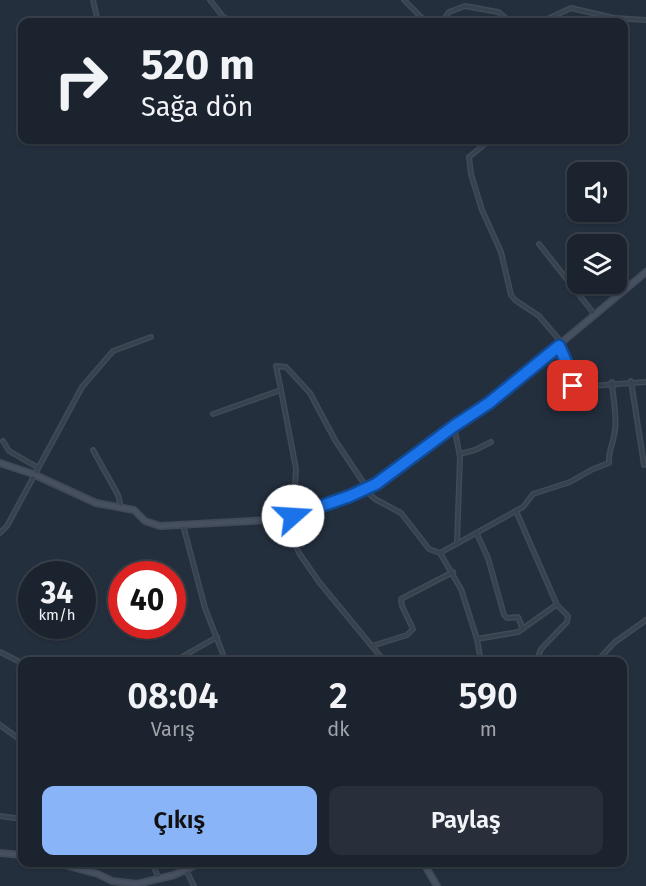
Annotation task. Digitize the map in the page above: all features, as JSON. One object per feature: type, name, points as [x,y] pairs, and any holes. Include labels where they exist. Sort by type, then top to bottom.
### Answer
[{"type":"street","points":[[93,0],[97,18]]},
{"type":"street","points":[[210,0],[224,18]]},
{"type":"street","points":[[404,0],[422,18]]},
{"type":"street","points":[[445,18],[449,12],[465,6],[498,12],[506,18]]},
{"type":"street","points":[[551,18],[572,8],[614,18]]},
{"type":"street","points":[[628,19],[646,20]]},
{"type":"street","points":[[485,144],[469,157],[469,166],[482,210],[501,252],[508,287],[515,300],[539,316],[560,344],[575,382],[580,387],[612,382],[646,382]]},
{"type":"street","points":[[539,244],[595,315]]},
{"type":"street","points":[[0,463],[33,474],[96,503],[134,510],[151,525],[273,521],[293,516],[365,489],[489,403],[646,272]]},
{"type":"street","points":[[0,533],[7,526],[33,474],[82,387],[113,351],[151,337]]},
{"type":"street","points":[[381,657],[319,582],[299,553],[292,536],[296,469],[276,366],[286,367],[310,393],[334,440],[365,483],[365,489],[375,499],[401,513],[429,549],[440,553],[453,572],[477,639],[480,657]]},
{"type":"street","points":[[631,381],[644,465]]},
{"type":"street","points":[[556,393],[562,393],[575,382]]},
{"type":"street","points":[[440,553],[516,511],[529,502],[533,494],[570,482],[609,463],[608,452],[615,434],[616,419],[612,382]]},
{"type":"street","points":[[213,414],[281,390]]},
{"type":"street","points":[[454,426],[460,454],[457,543]]},
{"type":"street","points":[[3,441],[9,451],[37,467]]},
{"type":"street","points":[[460,454],[491,442]]},
{"type":"street","points":[[93,450],[118,495],[121,508]]},
{"type":"street","points":[[516,511],[557,605],[568,616],[567,622],[540,649],[538,657]]},
{"type":"street","points":[[183,525],[206,608],[224,657]]},
{"type":"street","points":[[477,534],[489,558],[504,615],[507,618],[518,617],[523,629]]},
{"type":"street","points":[[372,646],[407,635],[413,628],[401,599],[453,572]]},
{"type":"street","points":[[477,639],[523,629],[557,605]]},
{"type":"street","points":[[601,657],[615,642],[646,620]]},
{"type":"street","points":[[181,657],[217,637]]},
{"type":"street","points":[[0,651],[18,661]]},
{"type":"street","points":[[0,725],[18,738]]},
{"type":"street","points":[[0,816],[18,818]]},
{"type":"street","points":[[0,853],[18,855]]},
{"type":"street","points":[[72,867],[112,881],[137,884],[192,867]]},
{"type":"street","points":[[87,867],[87,871]]},
{"type":"street","points":[[154,867],[159,878]]},
{"type":"street","points":[[426,867],[436,886]]},
{"type":"street","points":[[186,870],[194,886]]},
{"type":"route","points":[[293,516],[350,496],[376,484],[489,403],[559,346],[575,382],[573,386]]}]
